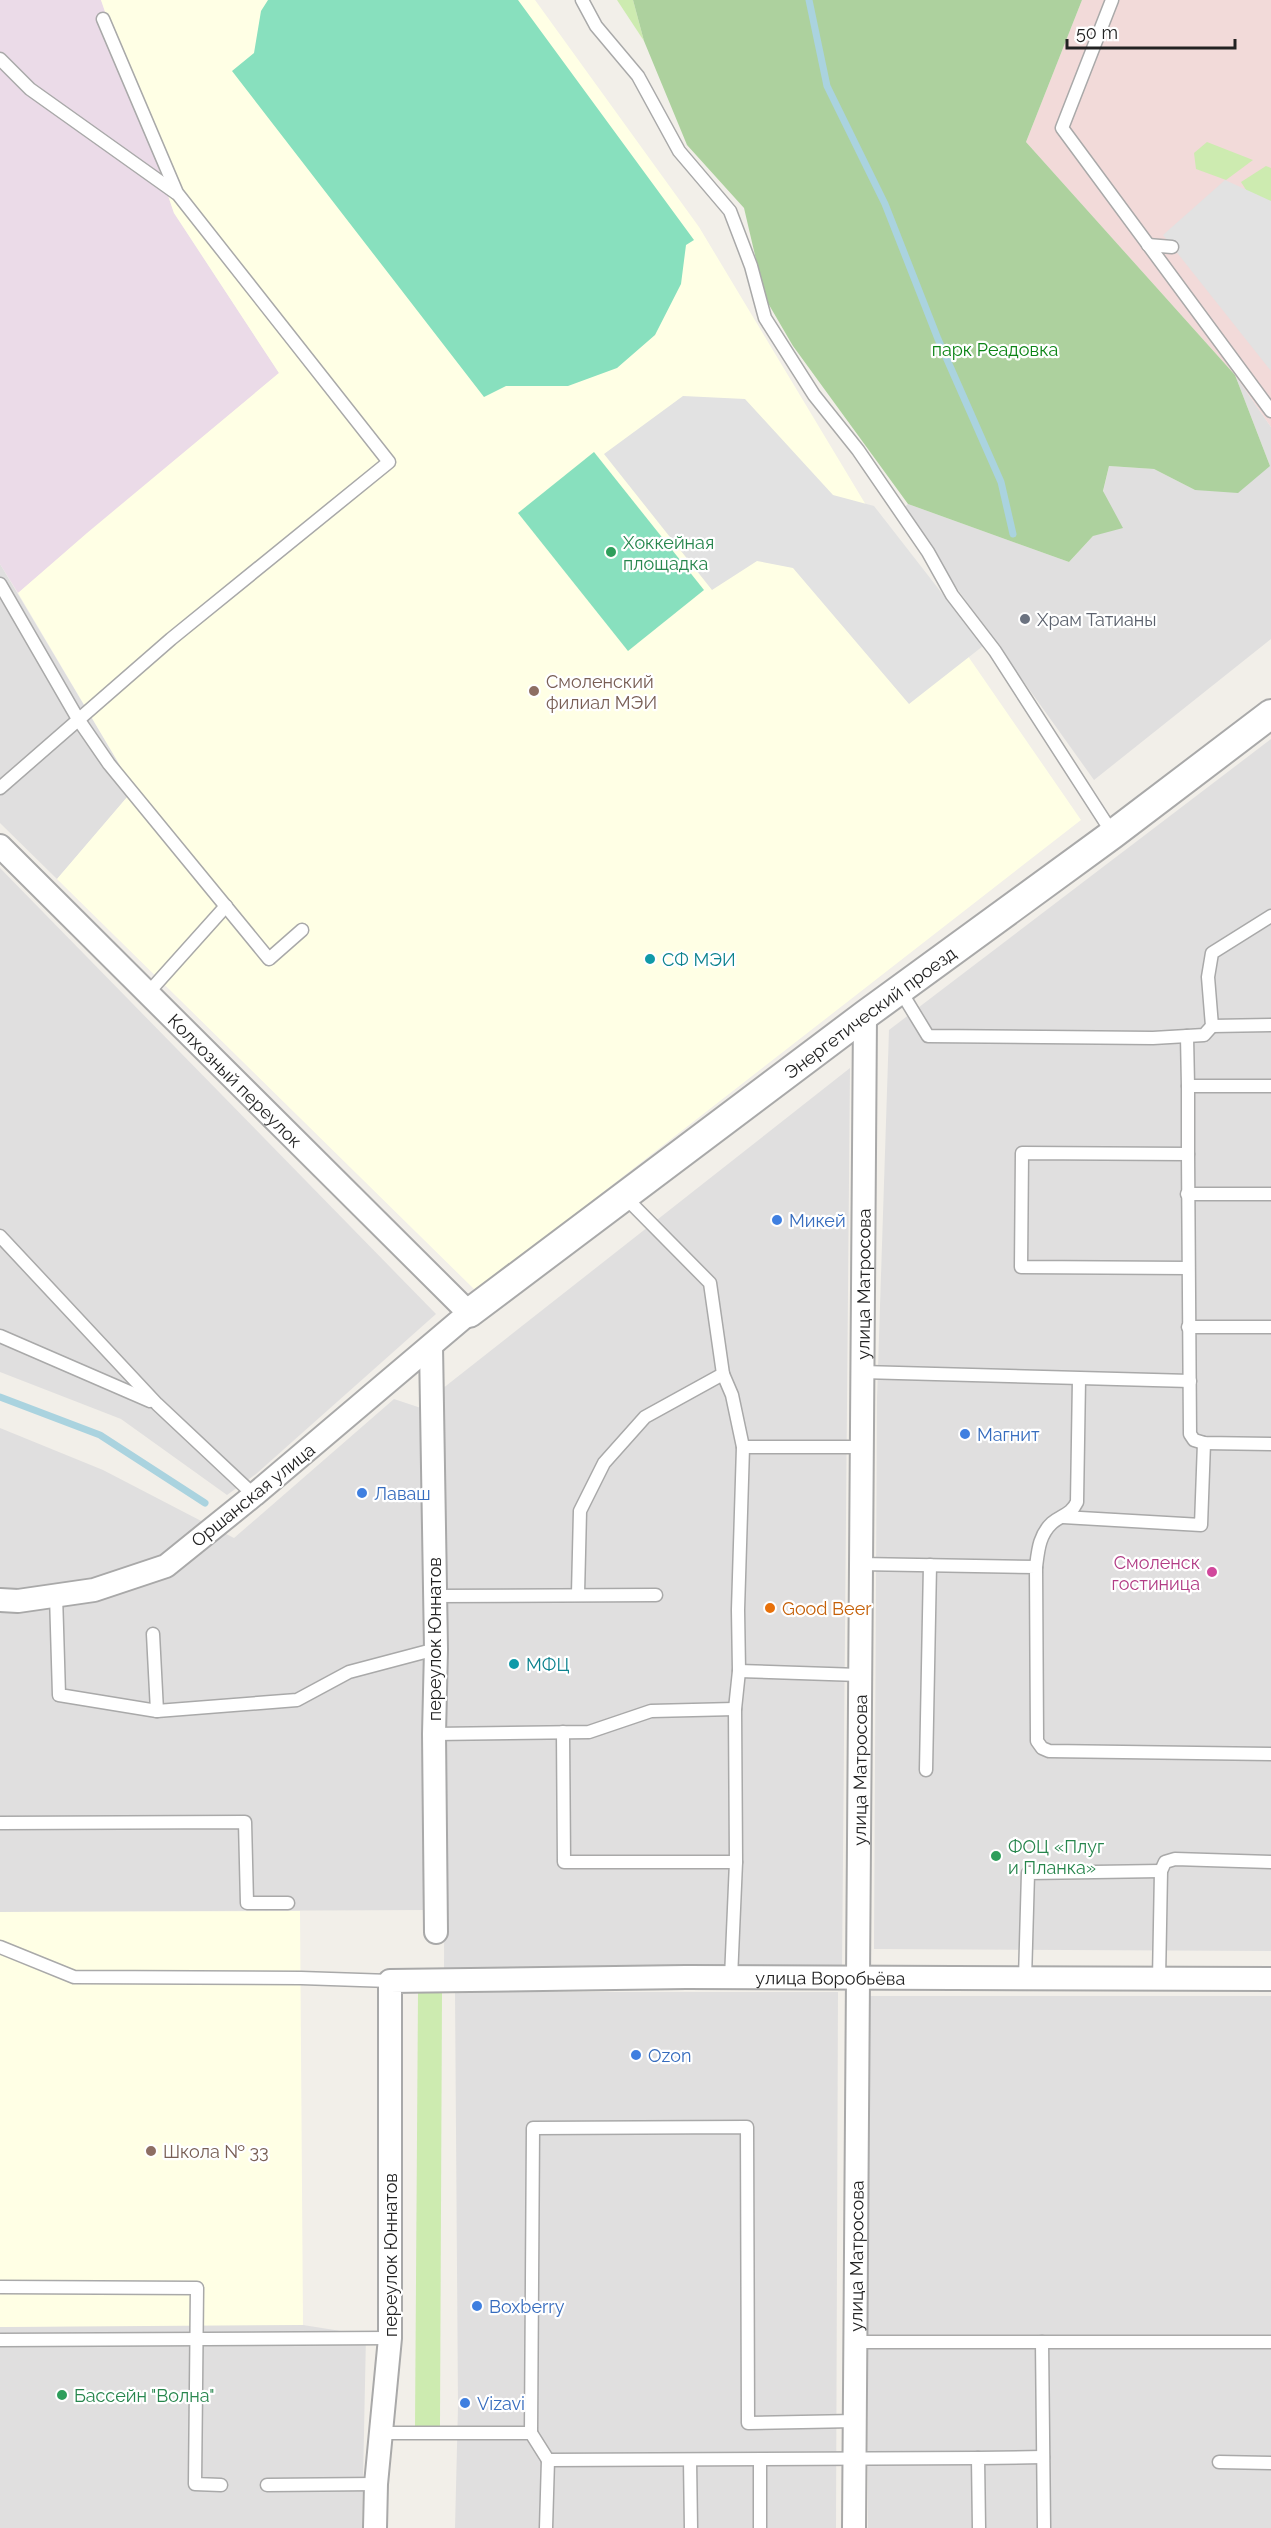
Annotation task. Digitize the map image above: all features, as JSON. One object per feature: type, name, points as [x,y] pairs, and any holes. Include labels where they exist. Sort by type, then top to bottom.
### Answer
[{"type":"street","name":"Энергетический проезд","points":[[469,1313],[865,1014],[1113,834],[1271,714]]},
{"type":"street","name":"Колхозный переулок","points":[[0,846],[469,1313]]},
{"type":"street","name":"улица Матросова","points":[[854,2528],[865,1014]]},
{"type":"street","name":"Оршанская улица","points":[[0,1600],[18,1600],[94,1590],[166,1566],[254,1495],[469,1313]]},
{"type":"street","name":"переулок Юннатов","points":[[431,1346],[436,1648],[434,1734],[436,1932]]},
{"type":"street","name":"улица Воробьёва","points":[[390,1981],[731,1978],[1271,1979]]},
{"type":"street","name":"переулок Юннатов","points":[[375,2528],[380,2433],[390,2338],[390,1981]]},
{"type":"lane","points":[[582,0],[596,26],[638,76],[679,151],[730,211],[751,266],[765,318],[777,337],[814,395],[858,450],[927,552],[952,596],[995,651],[1113,834]]},
{"type":"lane","points":[[1112,0],[1062,128],[1271,411]]},
{"type":"lane","points":[[0,788],[171,639],[389,462],[177,193],[103,19]]},
{"type":"lane","points":[[0,59],[30,89],[177,193]]},
{"type":"lane","points":[[1148,245],[1172,247]]},
{"type":"lane","points":[[0,584],[78,719],[109,764],[269,960],[302,930]]},
{"type":"lane","points":[[148,993],[226,906]]},
{"type":"lane","points":[[900,990],[927,1036],[1153,1038],[1204,1035],[1212,1026],[1208,977],[1212,953],[1271,916]]},
{"type":"lane","points":[[1212,1026],[1271,1026]]},
{"type":"lane","points":[[1187,1036],[1190,1434],[1194,1440],[1204,1443],[1271,1444]]},
{"type":"lane","points":[[1188,1086],[1271,1086]]},
{"type":"lane","points":[[1188,1154],[1022,1153],[1022,1267],[1188,1268]]},
{"type":"lane","points":[[1187,1194],[1271,1194]]},
{"type":"lane","points":[[624,1196],[710,1283],[723,1374],[732,1395],[743,1447],[738,1610],[739,1671],[735,1709],[736,1862],[731,1978]]},
{"type":"lane","points":[[0,1236],[157,1404],[254,1495]]},
{"type":"lane","points":[[1188,1327],[1271,1327]]},
{"type":"lane","points":[[0,1336],[157,1404]]},
{"type":"lane","points":[[862,1372],[1190,1381]]},
{"type":"lane","points":[[578,1594],[580,1511],[604,1463],[645,1418],[723,1374]]},
{"type":"lane","points":[[1079,1379],[1077,1502],[1073,1511],[1052,1523],[1040,1540],[1036,1567],[1037,1741],[1042,1748],[1049,1751],[1271,1754]]},
{"type":"lane","points":[[1063,1517],[1201,1525],[1204,1443]]},
{"type":"lane","points":[[743,1447],[861,1447]]},
{"type":"lane","points":[[860,1564],[1036,1567]]},
{"type":"lane","points":[[926,1770],[930,1565]]},
{"type":"lane","points":[[56,1595],[59,1695],[157,1711],[297,1700],[349,1672],[436,1648]]},
{"type":"lane","points":[[435,1596],[656,1595]]},
{"type":"lane","points":[[153,1634],[157,1711]]},
{"type":"lane","points":[[739,1671],[859,1675]]},
{"type":"lane","points":[[434,1734],[589,1732],[651,1711],[735,1709]]},
{"type":"lane","points":[[563,1732],[564,1862],[736,1862]]},
{"type":"lane","points":[[0,1823],[245,1821],[247,1903],[288,1903]]},
{"type":"lane","points":[[1159,1979],[1161,1871],[1165,1862],[1175,1859],[1271,1862]]},
{"type":"lane","points":[[1025,1979],[1028,1873],[1161,1871]]},
{"type":"lane","points":[[0,1947],[74,1977],[301,1978],[390,1981]]},
{"type":"lane","points":[[546,2528],[548,2460],[531,2433],[532,2128],[747,2127],[748,2423],[855,2421]]},
{"type":"lane","points":[[0,2287],[197,2288],[195,2484],[220,2485]]},
{"type":"lane","points":[[0,2340],[390,2338]]},
{"type":"lane","points":[[855,2342],[1271,2342]]},
{"type":"lane","points":[[1042,2342],[1044,2528]]},
{"type":"lane","points":[[380,2433],[531,2433]]},
{"type":"lane","points":[[548,2460],[1043,2457]]},
{"type":"lane","points":[[978,2458],[979,2528]]},
{"type":"lane","points":[[690,2460],[691,2528]]},
{"type":"lane","points":[[760,2460],[760,2528]]},
{"type":"lane","points":[[1219,2462],[1271,2463]]},
{"type":"lane","points":[[267,2485],[376,2484]]},
{"type":"shaded area","points":[[0,0],[101,0],[174,213],[279,373],[18,593],[0,564]]},
{"type":"shaded area","name":"Смоленский филиал МЭИ","points":[[101,0],[535,0],[699,227],[881,530],[1081,820],[476,1291],[57,879],[134,789],[18,593],[279,373],[174,213]]},
{"type":"shaded area","points":[[1082,0],[1271,0],[1271,427],[1235,375],[1026,142]]},
{"type":"shaded area","points":[[1225,180],[1271,201],[1271,371],[1163,235]]},
{"type":"shaded area","points":[[1235,375],[1271,427],[1271,639],[1094,780],[901,510],[908,504],[1069,562],[1093,536],[1109,466],[1154,469],[1195,490],[1270,466]]},
{"type":"shaded area","points":[[683,396],[745,399],[833,495],[874,506],[983,646],[909,704],[793,568],[757,561],[712,590],[604,454]]},
{"type":"shaded area","points":[[0,564],[134,789],[57,879],[0,823]]},
{"type":"shaded area","points":[[1271,739],[1271,1951],[874,1949],[877,1399],[889,1030]]},
{"type":"shaded area","points":[[0,868],[436,1314],[256,1474],[227,1495],[121,1419],[0,1372]]},
{"type":"shaded area","points":[[850,1068],[842,1969],[444,1972],[445,1571],[442,1389]]},
{"type":"shaded area","points":[[394,1399],[424,1409],[426,1910],[0,1912],[0,1428],[103,1470],[234,1538]]},
{"type":"shaded area","name":"Школа № 33","points":[[300,1911],[303,2325],[0,2327],[0,1912]]},
{"type":"shaded area","points":[[455,1992],[838,1992],[836,2528],[455,2528],[458,2406]]},
{"type":"shaded area","points":[[868,1996],[1271,1996],[1271,2528],[868,2528]]},
{"type":"shaded area","points":[[303,2325],[366,2335],[362,2528],[0,2528],[0,2327]]},
{"type":"green space","points":[[268,0],[518,0],[694,240],[686,245],[681,284],[655,335],[617,368],[568,386],[506,386],[484,397],[232,71],[254,53],[261,11]]},
{"type":"green space","points":[[617,0],[633,0],[644,41]]},
{"type":"green space","name":"парк Реадовка","points":[[633,0],[1082,0],[1026,142],[1235,375],[1270,466],[1238,493],[1195,490],[1154,469],[1109,466],[1103,491],[1123,528],[1093,536],[1069,562],[908,504],[793,346],[765,298],[744,208],[687,145],[644,41]]},
{"type":"green space","points":[[1207,142],[1253,160],[1226,180],[1196,169],[1194,153]]},
{"type":"green space","points":[[1266,166],[1271,168],[1271,202],[1248,193],[1241,182]]},
{"type":"green space","name":"Хоккейная площадка","points":[[594,452],[704,590],[628,651],[518,513]]},
{"type":"green space","points":[[418,1993],[442,1993],[440,2426],[415,2426]]},
{"type":"waterway","points":[[809,0],[827,86],[885,204],[938,339],[1001,482],[1013,534]]},
{"type":"waterway","points":[[0,1397],[100,1435],[205,1503]]},
{"type":"place","name":"Хоккейная площадка","points":[[611,552]]},
{"type":"place","name":"Храм Татианы","points":[[1025,619]]},
{"type":"place","name":"Смоленский филиал МЭИ","points":[[534,691]]},
{"type":"place","name":"СФ МЭИ","points":[[650,959]]},
{"type":"place","name":"Микей","points":[[777,1220]]},
{"type":"place","name":"Магнит","points":[[965,1434]]},
{"type":"place","name":"Лаваш","points":[[362,1493]]},
{"type":"place","name":"Смоленск гостиница","points":[[1212,1572]]},
{"type":"place","name":"Good Beer","points":[[770,1608]]},
{"type":"place","name":"МФЦ","points":[[514,1664]]},
{"type":"place","name":"ФОЦ «Плуг и Планка»","points":[[996,1856]]},
{"type":"place","name":"Ozon","points":[[636,2055]]},
{"type":"place","name":"Школа № 33","points":[[151,2151]]},
{"type":"place","name":"Boxberry","points":[[477,2306]]},
{"type":"place","name":"Бассейн \"Волна\"","points":[[62,2395]]},
{"type":"place","name":"Vizavi","points":[[465,2403]]}]
